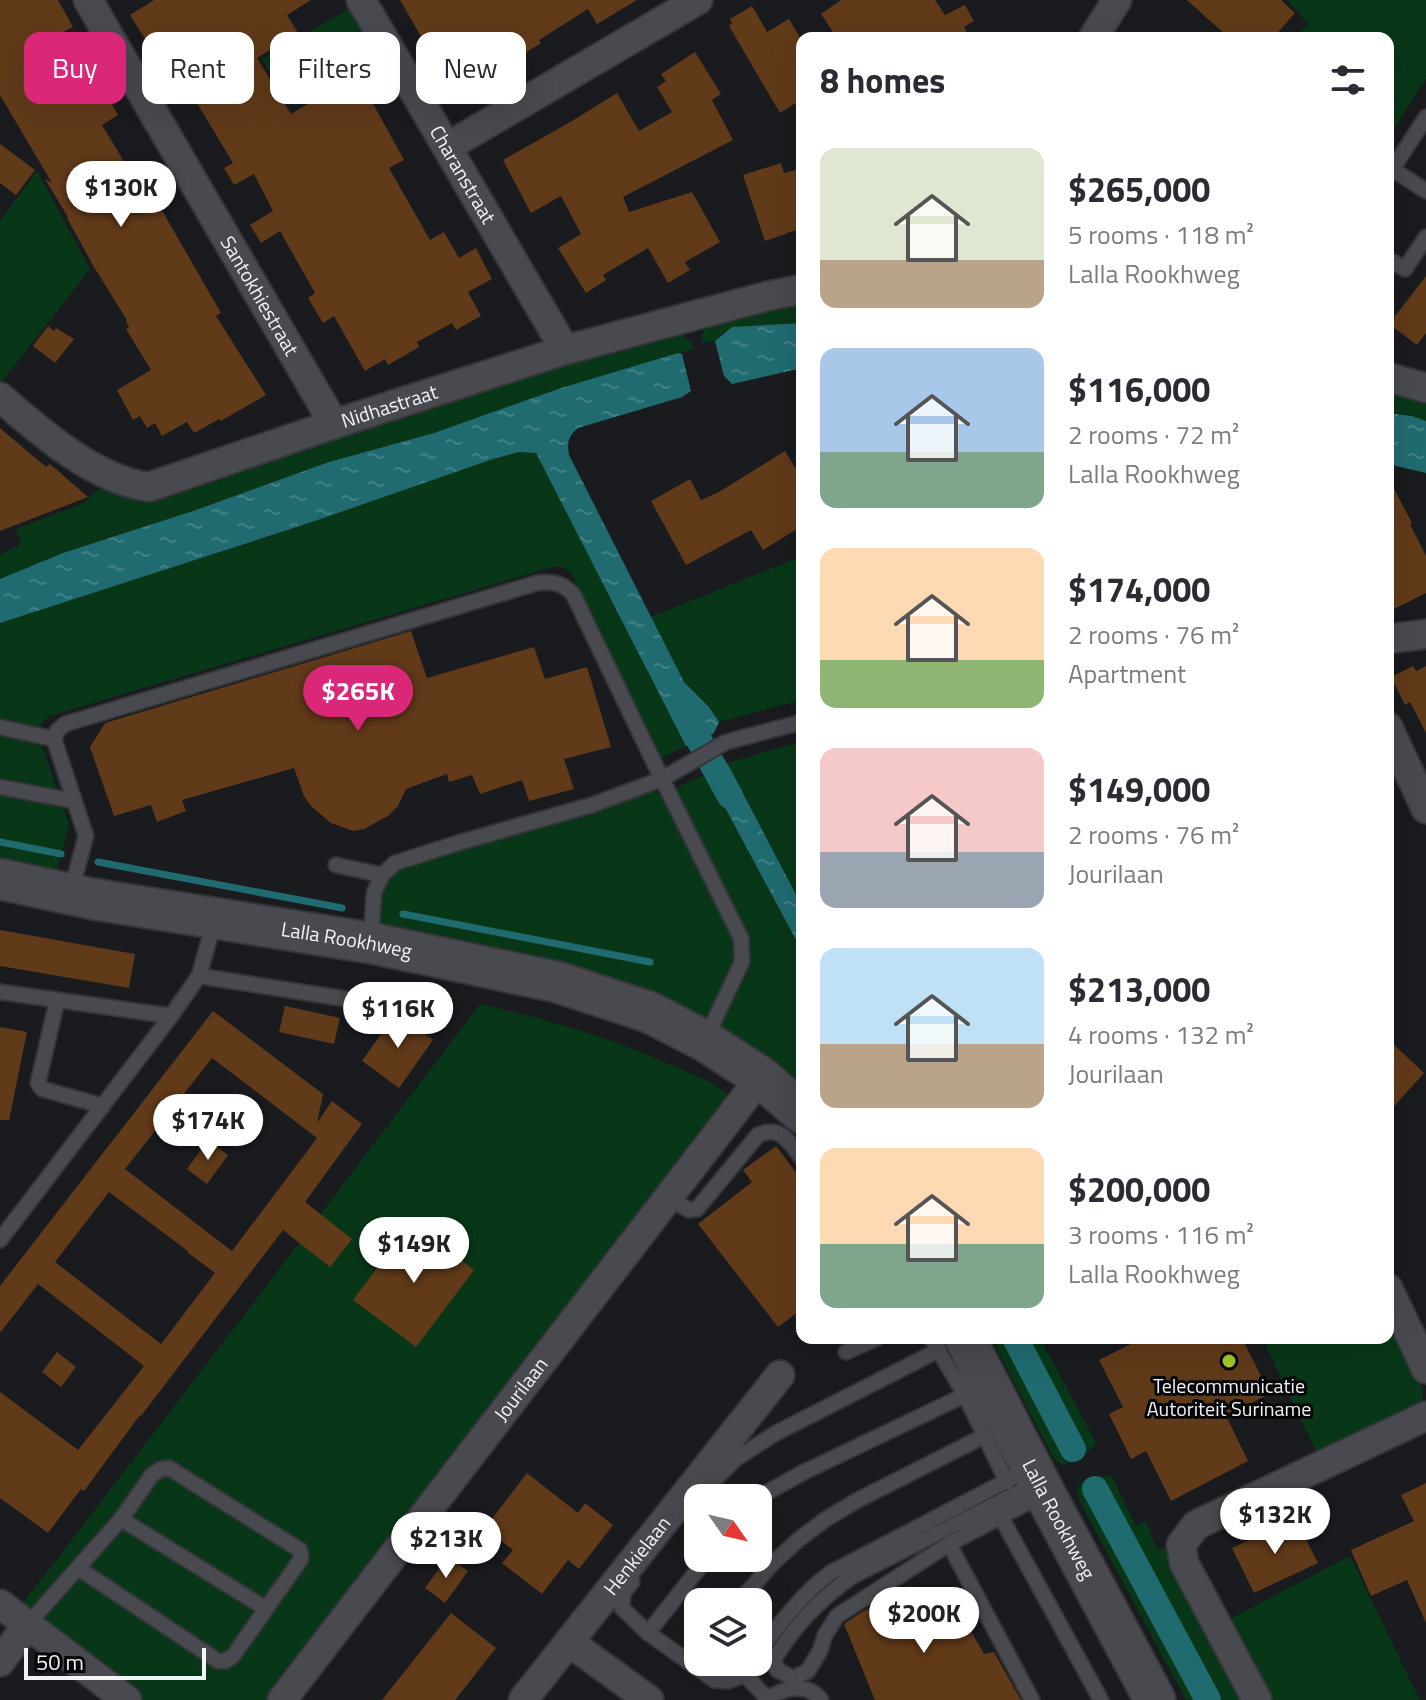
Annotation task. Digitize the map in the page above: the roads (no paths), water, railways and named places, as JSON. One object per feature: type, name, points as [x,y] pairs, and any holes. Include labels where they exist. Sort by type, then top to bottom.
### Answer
[{"type":"street","name":"Santokhiestraat","points":[[88,0],[334,424]]},
{"type":"street","name":"Charanstraat","points":[[361,0],[565,350]]},
{"type":"street","points":[[447,147],[698,0]]},
{"type":"street","points":[[1097,32],[1117,0]]},
{"type":"street","name":"Nidhastraat","points":[[0,397],[46,437],[105,474],[131,485],[149,487],[565,350],[796,290]]},
{"type":"street","points":[[1394,379],[1426,388]]},
{"type":"street","points":[[1394,638],[1426,634]]},
{"type":"street","points":[[1394,740],[1426,809]]},
{"type":"street","name":"Lalla Rookhweg","points":[[0,879],[70,895],[371,943],[557,982],[649,1012],[705,1041],[761,1077],[796,1108]]},
{"type":"street","name":"Jourilaan","points":[[282,1700],[761,1077]]},
{"type":"street","points":[[1394,1301],[1426,1369]]},
{"type":"street","name":"Lalla Rookhweg","points":[[946,1344],[1031,1481],[1155,1700]]},
{"type":"street","name":"Henkielaan","points":[[523,1700],[780,1375]]},
{"type":"street","points":[[1257,1700],[1184,1563],[1181,1545],[1196,1525],[1426,1416]]},
{"type":"street","points":[[0,1604],[127,1700]]},
{"type":"street","points":[[0,1662],[28,1624]]},
{"type":"street","points":[[569,1642],[649,1700]]},
{"type":"lane","points":[[1394,166],[1426,117]]},
{"type":"lane","points":[[1394,174],[1426,191]]},
{"type":"lane","points":[[1394,263],[1405,269],[1426,237]]},
{"type":"lane","points":[[70,895],[86,836],[54,739],[65,724],[537,583],[564,585],[573,594],[741,938],[742,962],[705,1041]]},
{"type":"lane","points":[[371,943],[374,893],[382,875],[395,863],[592,805],[662,779],[726,742],[796,724]]},
{"type":"lane","points":[[0,727],[54,739]]},
{"type":"lane","points":[[0,787],[74,801]]},
{"type":"lane","points":[[336,865],[382,875]]},
{"type":"lane","points":[[0,1240],[199,976],[215,918]]},
{"type":"lane","points":[[199,976],[366,1002]]},
{"type":"lane","points":[[0,992],[171,1016]]},
{"type":"lane","points":[[57,1001],[38,1083],[42,1089],[103,1106]]},
{"type":"lane","points":[[669,1198],[689,1210],[697,1209],[758,1135],[767,1131],[783,1134],[796,1150]]},
{"type":"lane","points":[[846,1352],[864,1344]]},
{"type":"lane","points":[[684,1659],[648,1633],[622,1608],[623,1593],[696,1497],[737,1458],[776,1433],[941,1344]]},
{"type":"lane","points":[[946,1344],[984,1436],[1031,1481]]},
{"type":"lane","points":[[772,1490],[965,1395]]},
{"type":"lane","points":[[751,1588],[798,1540],[826,1519],[984,1436]]},
{"type":"lane","points":[[28,1624],[121,1519],[152,1475],[161,1469],[169,1468],[300,1550],[301,1559],[233,1656],[225,1661],[218,1661],[78,1568]]},
{"type":"lane","points":[[1031,1481],[1001,1517],[949,1544],[837,1616],[808,1671],[793,1678],[777,1670],[774,1659],[802,1620],[824,1597],[851,1577],[1031,1481]]},
{"type":"lane","points":[[772,1636],[819,1581],[832,1572],[1031,1481]]},
{"type":"lane","points":[[1001,1517],[1101,1700]]},
{"type":"lane","points":[[121,1519],[265,1608]]},
{"type":"lane","points":[[949,1544],[1032,1700]]},
{"type":"lane","points":[[648,1633],[696,1572]]},
{"type":"lane","points":[[708,1676],[714,1680],[728,1681],[736,1676]]},
{"type":"lane","points":[[753,1676],[766,1699],[783,1690],[800,1688],[814,1692],[821,1700]]},
{"type":"water","points":[[796,323],[796,369],[732,384],[724,376],[715,341],[732,327]]},
{"type":"water","points":[[682,354],[691,391],[682,397],[578,428],[570,437],[568,447],[569,455],[684,682],[719,722],[714,733],[691,746],[686,746],[536,453],[519,452],[493,459],[312,522],[0,623],[0,579],[63,553],[329,462],[434,433],[561,388]]},
{"type":"water","points":[[1394,414],[1426,421],[1426,473],[1394,465]]},
{"type":"water","points":[[727,763],[796,895],[796,940],[707,774],[709,769]]},
{"type":"waterway","points":[[683,711],[730,796]]},
{"type":"waterway","points":[[0,842],[61,854]]},
{"type":"waterway","points":[[98,862],[342,908]]},
{"type":"waterway","points":[[403,914],[650,962]]},
{"type":"waterway","points":[[1018,1344],[1073,1449]]},
{"type":"waterway","points":[[1095,1489],[1208,1700]]},
{"type":"place","name":"Telecommunicatie Autoriteit Suriname","points":[[1229,1361]]}]
